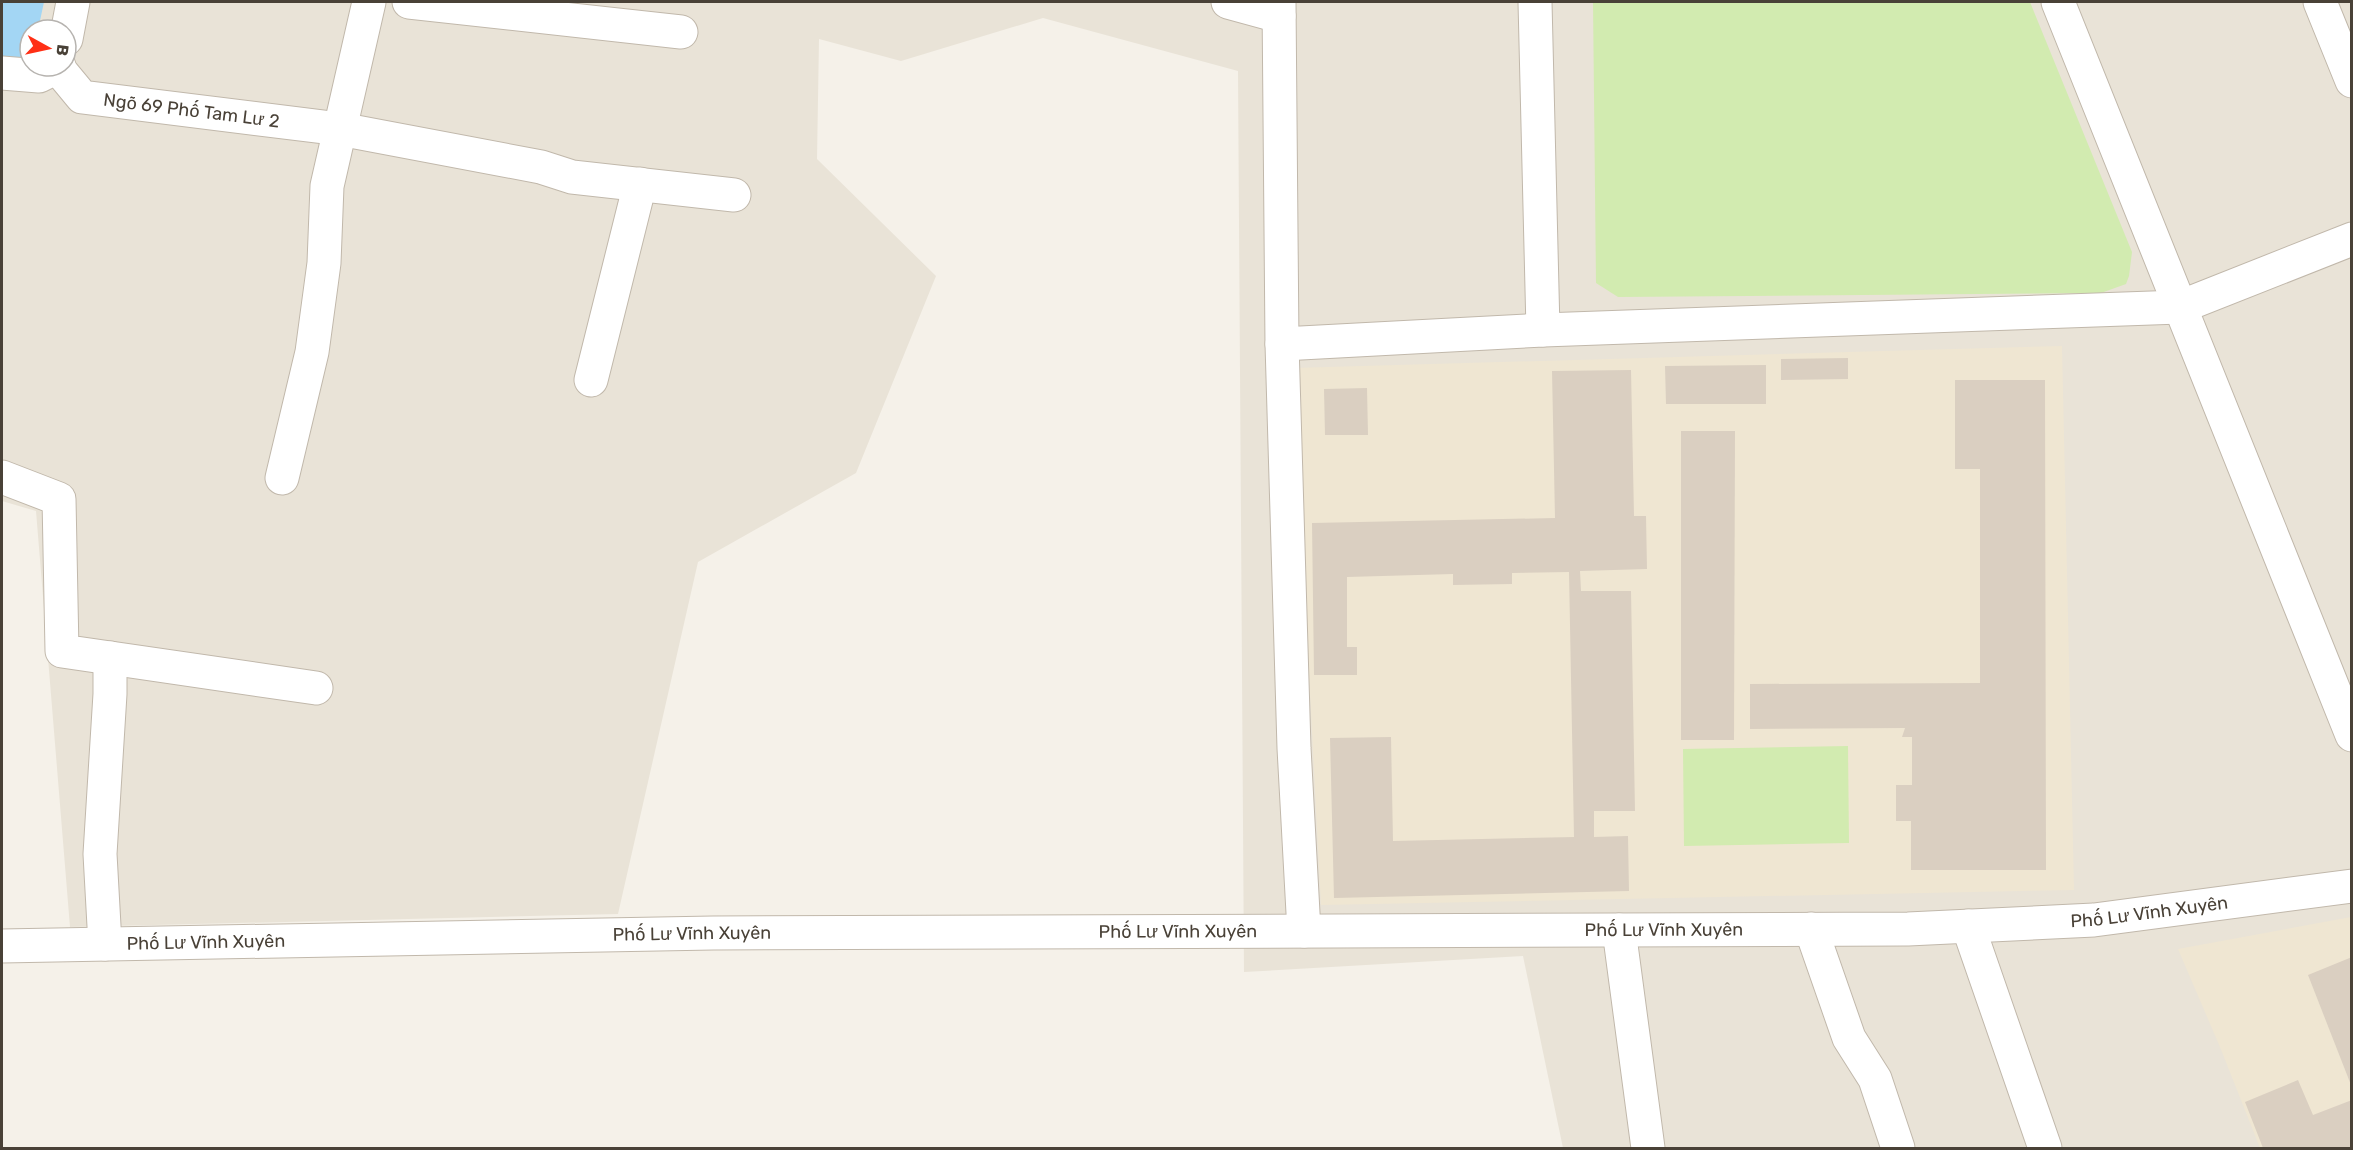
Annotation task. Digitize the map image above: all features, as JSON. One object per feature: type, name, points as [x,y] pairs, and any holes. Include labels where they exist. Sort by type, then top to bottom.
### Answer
[{"type":"street","points":[[70,18],[73,2]]},
{"type":"street","points":[[282,478],[312,352],[324,263],[327,186],[369,2]]},
{"type":"street","points":[[410,2],[681,32]]},
{"type":"street","points":[[1228,2],[1279,9],[1282,344],[1294,748],[1304,931]]},
{"type":"street","points":[[1535,2],[1543,330]]},
{"type":"street","points":[[2058,2],[2352,735]]},
{"type":"street","points":[[2320,2],[2352,81]]},
{"type":"street","points":[[2,74],[18,75]]},
{"type":"street","name":"Ngõ 69 Phố Tam Lư 2","points":[[72,78],[82,98],[340,129],[541,167],[572,177],[734,195]]},
{"type":"street","points":[[591,380],[640,184]]},
{"type":"street","points":[[1282,344],[1543,330],[2181,307],[2352,239]]},
{"type":"street","points":[[2,477],[58,499],[62,651],[316,688]]},
{"type":"street","points":[[105,944],[100,854],[110,694],[110,658]]},
{"type":"street","name":"Phố Lư Vĩnh Xuyên","points":[[2,946],[713,933],[1811,929],[1968,926],[2094,920],[2352,886]]},
{"type":"street","points":[[1968,926],[2045,1149]]},
{"type":"street","points":[[1811,929],[1849,1038],[1875,1079],[1898,1149]]},
{"type":"street","points":[[1620,930],[1648,1149]]},
{"type":"shaded area","points":[[2,2],[2351,2],[2351,1148],[1563,1148],[1523,956],[1244,972],[1238,71],[1043,18],[901,61],[819,39],[817,159],[936,276],[856,473],[698,562],[618,914],[70,927],[36,511],[2,501]]},
{"type":"shaded area","points":[[2062,346],[2074,890],[1321,905],[1293,368]]},
{"type":"shaded area","points":[[2351,917],[2351,1148],[2260,1148],[2178,949]]},
{"type":"green space","points":[[1593,2],[2030,2],[2132,252],[2126,284],[2101,293],[1618,297],[1596,283]]},
{"type":"green space","points":[[1848,746],[1849,843],[1684,846],[1683,749]]},
{"type":"water","points":[[2,2],[44,2],[41,18],[18,18],[18,61],[2,60]]},
{"type":"building","points":[[1848,358],[1848,379],[1781,380],[1781,359]]},
{"type":"building","points":[[1766,365],[1766,404],[1666,404],[1665,366]]},
{"type":"building","points":[[1631,370],[1634,516],[1646,516],[1647,569],[1580,571],[1581,591],[1631,591],[1635,811],[1594,811],[1594,837],[1628,836],[1629,891],[1334,898],[1330,738],[1391,737],[1393,841],[1574,837],[1569,572],[1512,573],[1512,584],[1453,585],[1453,574],[1347,577],[1347,647],[1357,647],[1357,675],[1314,675],[1312,523],[1555,518],[1552,371]]},
{"type":"building","points":[[1955,380],[2045,380],[2046,870],[1911,870],[1911,821],[1896,821],[1896,785],[1912,785],[1912,737],[1902,737],[1905,728],[1750,729],[1750,684],[1980,683],[1980,469],[1955,469]]},
{"type":"building","points":[[1367,388],[1368,435],[1325,435],[1324,389]]},
{"type":"building","points":[[1681,431],[1735,431],[1734,740],[1681,740]]},
{"type":"building","points":[[2352,957],[2352,1085],[2351,1085],[2308,975]]},
{"type":"building","points":[[2298,1080],[2313,1115],[2352,1100],[2352,1148],[2263,1148],[2245,1102]]}]
